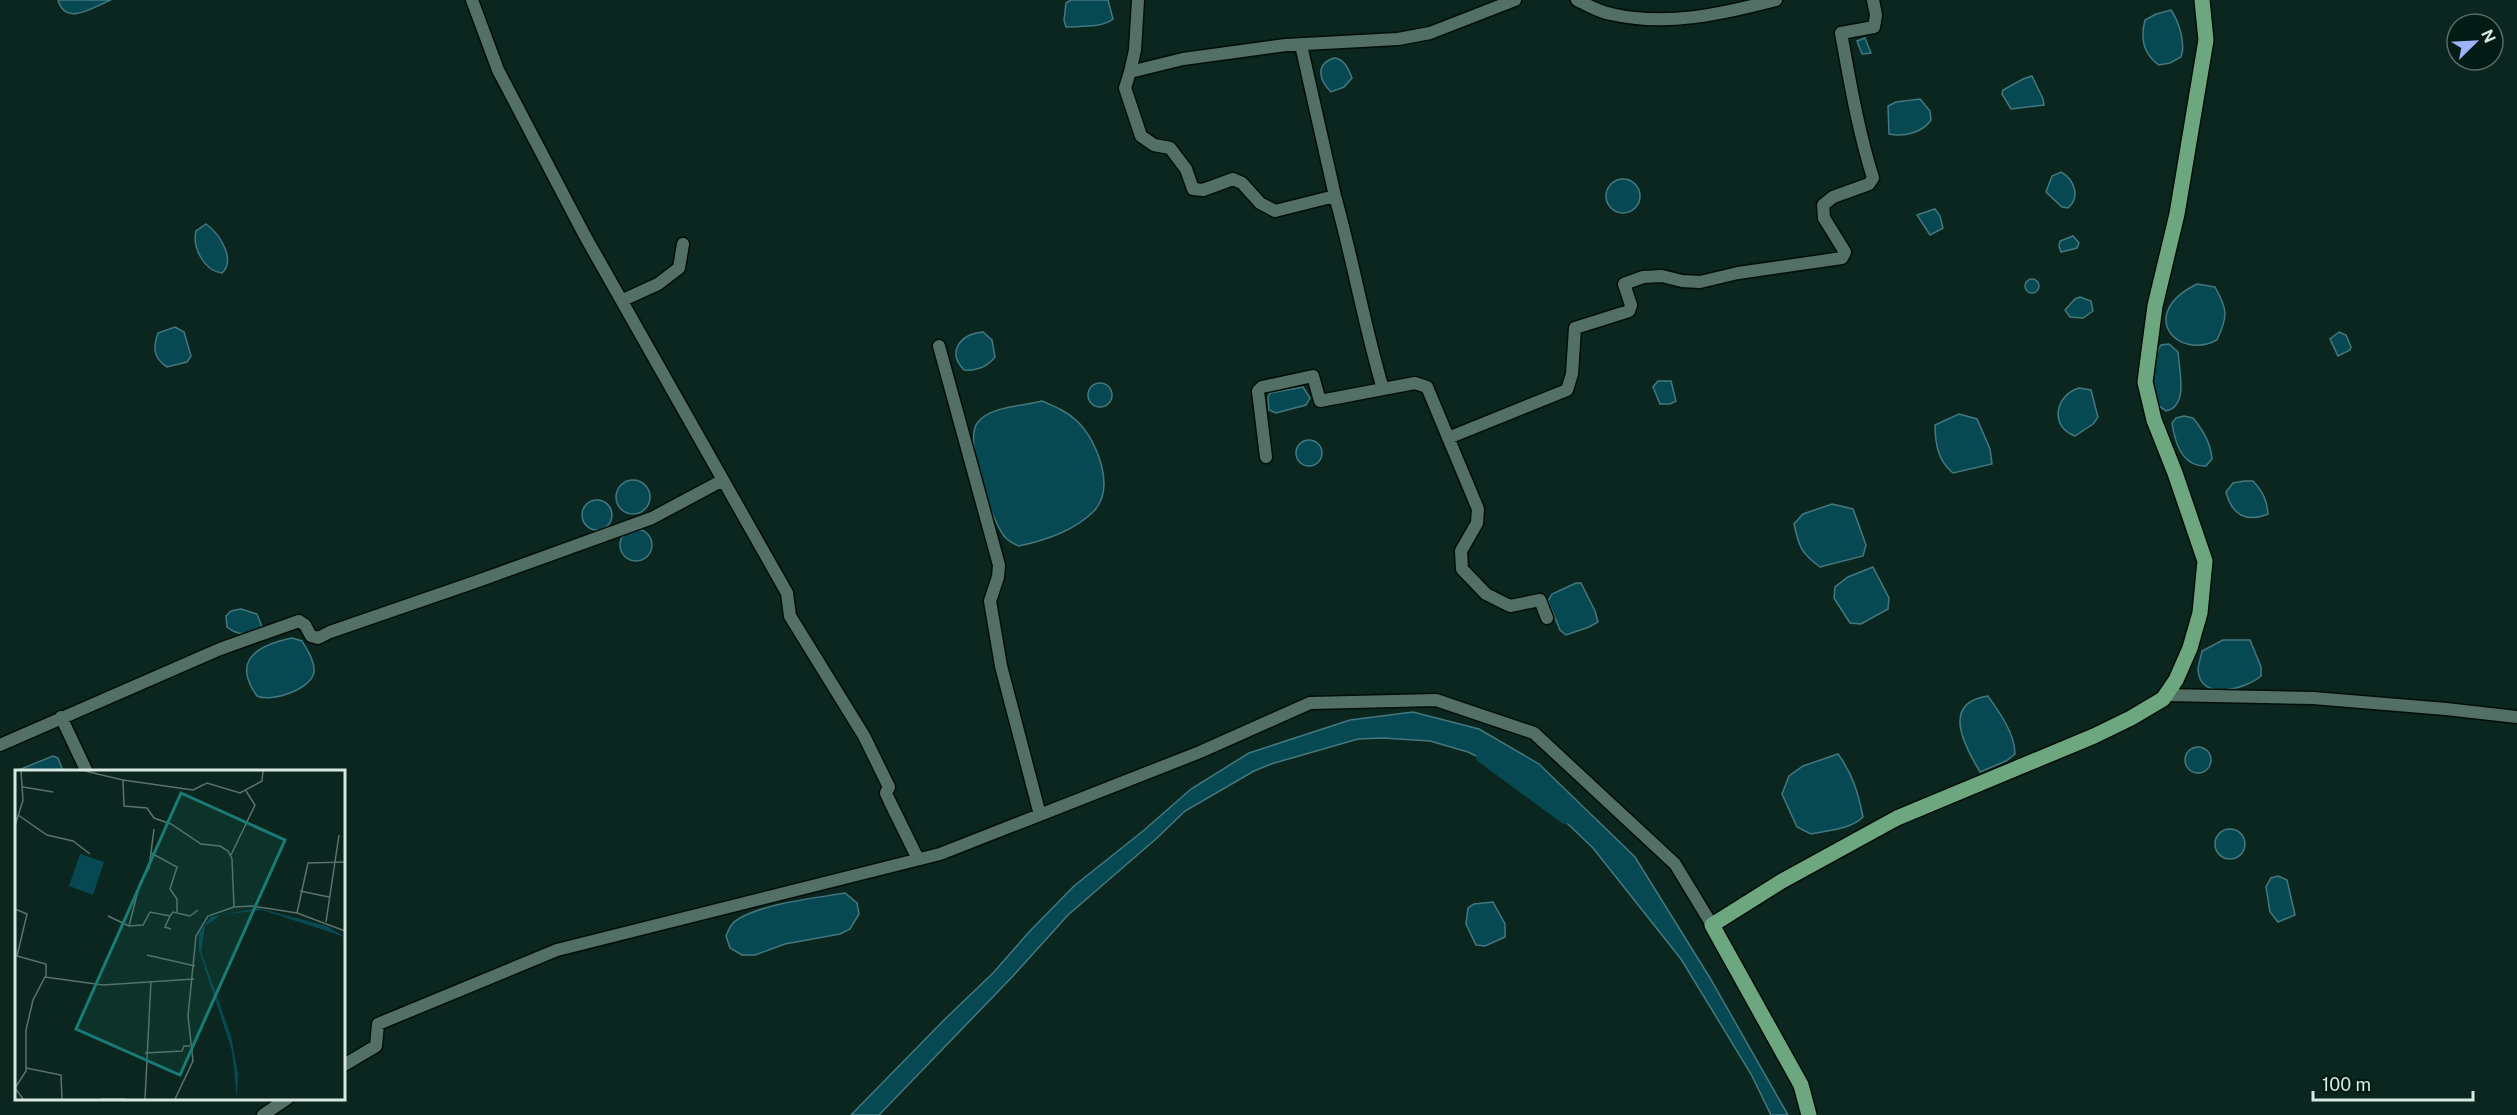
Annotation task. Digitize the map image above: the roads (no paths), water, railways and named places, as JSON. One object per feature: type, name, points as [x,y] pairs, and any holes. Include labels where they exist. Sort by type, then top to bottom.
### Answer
[{"type":"main road","points":[[1809,1115],[1801,1085],[1712,925],[1782,881],[1896,818],[2094,736],[2163,699],[2176,680],[2198,621],[2205,561],[2154,420],[2145,382],[2155,306],[2177,214],[2206,40],[2202,0]]},
{"type":"street","points":[[472,0],[498,70],[585,236],[787,593],[790,616],[864,736],[889,787],[886,793],[918,859]]},
{"type":"street","points":[[1138,0],[1135,50],[1125,88],[1141,136],[1154,145],[1170,148],[1185,170],[1192,189],[1203,190],[1233,179],[1242,183],[1260,203],[1275,211],[1335,196]]},
{"type":"street","points":[[1130,72],[1183,59],[1301,45],[1398,39],[1430,33],[1515,0]]},
{"type":"street","points":[[1577,0],[1609,14],[1642,19],[1725,14],[1776,0]]},
{"type":"street","points":[[1448,438],[1567,390],[1572,374],[1575,327],[1629,311],[1631,305],[1624,284],[1643,277],[1662,276],[1682,281],[1700,282],[1842,258],[1845,252],[1824,218],[1822,205],[1833,197],[1869,184],[1873,178],[1852,97],[1850,70],[1841,33],[1874,27],[1876,15],[1873,0]]},
{"type":"street","points":[[1301,45],[1348,243],[1367,335],[1383,389]]},
{"type":"street","points":[[623,300],[658,284],[680,268],[683,244]]},
{"type":"street","points":[[939,346],[999,565],[998,577],[990,601],[1001,666],[1040,815]]},
{"type":"street","points":[[1266,457],[1258,391],[1262,387],[1313,376],[1320,401],[1415,383],[1427,387],[1478,509],[1478,523],[1461,552],[1462,569],[1486,594],[1510,606],[1540,600],[1547,618]]},
{"type":"street","points":[[0,746],[61,717],[220,649],[299,621],[305,625],[311,636],[318,638],[652,518],[723,480]]},
{"type":"street","points":[[2165,695],[2313,698],[2517,717]]},
{"type":"street","points":[[345,1064],[376,1046],[378,1024],[557,950],[940,854],[1200,752],[1310,703],[1436,700],[1534,733],[1675,864],[1712,925]]},
{"type":"street","points":[[61,717],[87,770]]},
{"type":"street","points":[[263,1115],[285,1100]]},
{"type":"water","points":[[58,0],[111,0],[74,14],[62,8]]},
{"type":"water","points":[[1071,0],[1108,0],[1113,19],[1097,25],[1066,27],[1064,20],[1066,3]]},
{"type":"water","points":[[2171,10],[2181,33],[2183,46],[2181,57],[2170,63],[2159,65],[2149,56],[2144,46],[2145,20]]},
{"type":"water","points":[[1865,38],[1871,53],[1862,54],[1857,41]]},
{"type":"water","points":[[1334,58],[1343,62],[1352,78],[1344,87],[1331,92],[1321,73],[1324,64]]},
{"type":"water","points":[[2032,76],[2044,105],[2011,109],[2002,94],[2003,90]]},
{"type":"water","points":[[1920,99],[1930,111],[1931,120],[1923,128],[1912,133],[1889,134],[1888,106],[1896,102]]},
{"type":"water","points":[[2061,172],[2066,175],[2074,188],[2074,199],[2068,208],[2062,207],[2046,192],[2052,176]]},
{"type":"water","points":[[1623,179],[1635,184],[1640,196],[1635,208],[1623,213],[1611,208],[1606,196],[1611,184]]},
{"type":"water","points":[[1935,209],[1940,216],[1943,228],[1930,235],[1917,215]]},
{"type":"water","points":[[206,224],[225,247],[227,261],[222,273],[210,268],[198,251],[196,231]]},
{"type":"water","points":[[2073,236],[2079,243],[2077,248],[2061,252],[2060,241]]},
{"type":"water","points":[[2032,279],[2037,281],[2039,286],[2037,291],[2032,293],[2027,291],[2025,286],[2027,281]]},
{"type":"water","points":[[2197,284],[2215,287],[2225,313],[2217,340],[2202,345],[2188,344],[2177,339],[2169,331],[2166,320],[2169,308],[2179,296]]},
{"type":"water","points":[[2080,297],[2091,301],[2093,311],[2083,318],[2070,317],[2065,310]]},
{"type":"water","points":[[175,327],[184,332],[191,356],[187,362],[167,367],[162,364],[155,352],[155,343],[158,333]]},
{"type":"water","points":[[983,332],[992,340],[995,357],[981,368],[964,370],[956,356],[958,345],[968,336]]},
{"type":"water","points":[[2339,332],[2346,335],[2351,347],[2350,350],[2338,356],[2330,339]]},
{"type":"water","points":[[2169,344],[2178,352],[2181,386],[2178,402],[2166,411],[2154,399],[2152,378],[2158,349],[2161,345]]},
{"type":"water","points":[[1658,381],[1671,381],[1676,401],[1670,404],[1660,404],[1653,387]]},
{"type":"water","points":[[1100,383],[1105,384],[1111,390],[1111,400],[1105,406],[1100,407],[1095,406],[1089,400],[1088,395],[1089,390],[1095,384]]},
{"type":"water","points":[[1303,387],[1310,398],[1306,405],[1276,413],[1269,410],[1270,393]]},
{"type":"water","points":[[2079,388],[2091,390],[2098,417],[2093,424],[2075,436],[2061,426],[2058,411],[2065,397]]},
{"type":"water","points":[[1042,401],[1070,415],[1085,430],[1101,465],[1104,478],[1103,490],[1094,511],[1078,524],[1049,538],[1019,546],[1004,536],[992,514],[976,461],[974,431],[978,422],[991,413],[1008,407]]},
{"type":"water","points":[[1959,414],[1977,419],[1990,449],[1992,464],[1953,473],[1944,463],[1937,445],[1935,425]]},
{"type":"water","points":[[2184,416],[2193,418],[2208,442],[2212,459],[2206,466],[2191,463],[2178,446],[2172,423],[2176,418]]},
{"type":"water","points":[[1309,440],[1318,444],[1322,453],[1318,462],[1309,466],[1300,462],[1296,453],[1300,444]]},
{"type":"water","points":[[633,480],[645,485],[650,497],[645,509],[633,514],[621,509],[616,497],[621,485]]},
{"type":"water","points":[[2253,481],[2259,489],[2265,500],[2268,514],[2253,518],[2247,517],[2241,515],[2232,506],[2226,492],[2233,483]]},
{"type":"water","points":[[597,500],[608,504],[612,515],[608,526],[597,530],[586,526],[582,515],[586,504]]},
{"type":"water","points":[[1832,504],[1853,509],[1866,545],[1863,556],[1820,567],[1802,549],[1794,524],[1803,514]]},
{"type":"water","points":[[636,529],[647,534],[652,545],[647,556],[636,561],[625,556],[620,545],[625,534]]},
{"type":"water","points":[[1873,567],[1889,598],[1888,609],[1861,624],[1850,623],[1834,598],[1835,587],[1848,577]]},
{"type":"water","points":[[1581,583],[1598,622],[1566,635],[1560,630],[1548,601],[1552,594]]},
{"type":"water","points":[[241,609],[257,614],[262,627],[245,634],[227,627],[226,616],[231,611]]},
{"type":"water","points":[[292,638],[302,641],[310,656],[314,668],[312,678],[299,689],[281,696],[263,698],[257,696],[247,673],[252,656],[269,645]]},
{"type":"water","points":[[2223,640],[2250,640],[2261,667],[2261,676],[2245,685],[2225,690],[2207,686],[2201,680],[2198,670],[2202,651]]},
{"type":"water","points":[[1988,696],[2010,731],[2015,754],[2006,761],[1980,772],[1963,738],[1960,716],[1964,707],[1973,700]]},
{"type":"water","points":[[1413,712],[1479,729],[1539,764],[1635,857],[1710,978],[1788,1115],[1771,1115],[1751,1074],[1681,959],[1593,848],[1547,804],[1509,772],[1468,752],[1430,741],[1383,738],[1358,739],[1271,764],[1254,771],[1185,811],[1068,915],[1013,976],[879,1115],[851,1115],[993,973],[1074,886],[1191,789],[1249,753],[1350,720]]},
{"type":"water","points":[[2198,747],[2207,751],[2211,760],[2207,769],[2198,773],[2189,769],[2185,760],[2189,751]]},
{"type":"water","points":[[1838,754],[1854,784],[1863,817],[1852,825],[1811,834],[1797,827],[1782,794],[1789,776],[1803,766]]},
{"type":"water","points":[[53,756],[58,758],[63,770],[18,770]]},
{"type":"water","points":[[2230,829],[2241,833],[2245,844],[2241,855],[2230,859],[2219,855],[2215,844],[2219,833]]},
{"type":"water","points":[[2278,876],[2287,880],[2295,915],[2278,922],[2270,912],[2266,887],[2271,878]]},
{"type":"water","points":[[845,893],[857,903],[859,914],[850,929],[840,934],[785,944],[755,955],[742,955],[730,948],[726,936],[731,926],[740,918],[764,908]]},
{"type":"water","points":[[1493,902],[1505,924],[1505,937],[1485,946],[1476,945],[1466,924],[1468,908],[1474,904]]},
{"type":"waterway","points":[[1482,757],[1565,818]]}]
